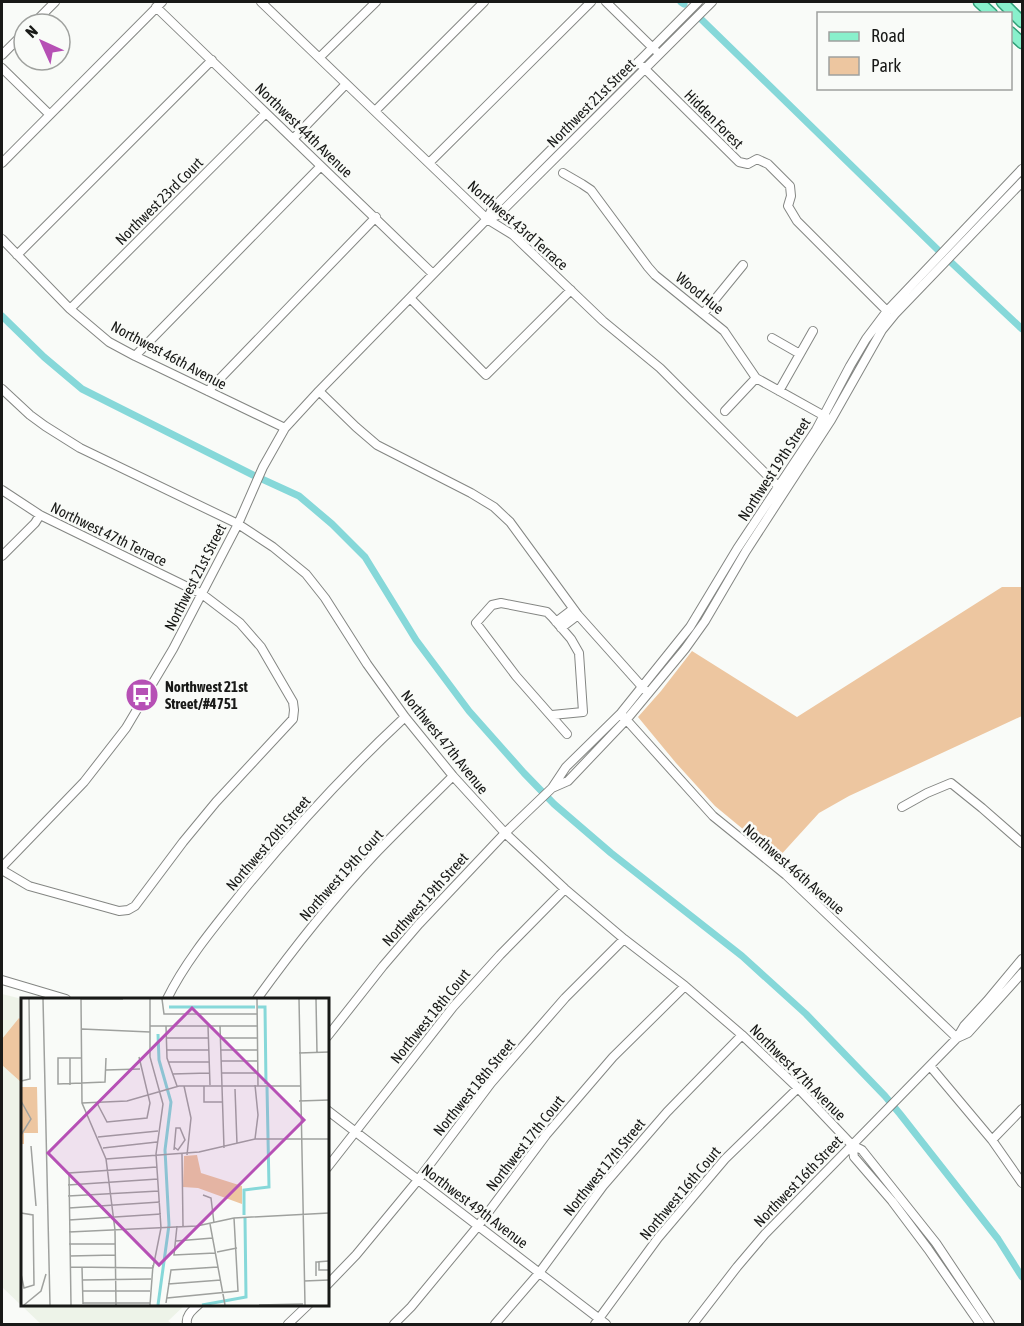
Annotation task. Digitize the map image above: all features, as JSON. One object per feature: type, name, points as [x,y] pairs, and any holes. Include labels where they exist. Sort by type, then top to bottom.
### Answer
[{"type":"main road","points":[[1002,2],[1023,22]]},
{"type":"street","points":[[320,57],[376,2]]},
{"type":"street","points":[[375,111],[484,2]]},
{"type":"street","points":[[429,164],[591,2]]},
{"type":"street","points":[[606,2],[660,54]]},
{"type":"street","name":"Northwest 21st Street","points":[[2,869],[84,782],[112,746],[146,695],[173,650],[238,524],[263,467],[285,428],[487,219],[492,208],[698,2]]},
{"type":"street","name":"Northwest 21st Street","points":[[487,219],[498,215],[712,2]]},
{"type":"street","name":"Northwest 43rd Terrace","points":[[267,3],[346,84],[487,219],[513,235],[603,321],[660,368],[783,489]]},
{"type":"street","points":[[2,163],[159,4]]},
{"type":"street","name":"Northwest 44th Avenue","points":[[159,4],[212,60],[433,274]]},
{"type":"street","points":[[17,255],[212,60]]},
{"type":"street","name":"Hidden Forest","points":[[638,62],[739,162],[748,164],[757,159],[768,164],[790,186],[791,196],[788,206],[797,221],[886,311]]},
{"type":"street","points":[[2,68],[49,114]]},
{"type":"street","points":[[293,139],[346,84]]},
{"type":"street","name":"Northwest 23rd Court","points":[[70,309],[266,112]]},
{"type":"street","points":[[135,356],[321,166]]},
{"type":"street","name":"Northwest 19th Street","points":[[328,1036],[418,924],[535,804],[552,788],[568,781],[645,690],[693,630],[737,549],[783,489],[882,330],[935,267],[1023,170]]},
{"type":"street","name":"Wood Hue","points":[[563,172],[591,190],[655,275],[724,331],[756,378],[828,418]]},
{"type":"street","name":"Northwest 19th Street","points":[[955,246],[1023,182]]},
{"type":"street","points":[[208,391],[376,218]]},
{"type":"street","name":"Northwest 46th Avenue","points":[[2,239],[70,309],[109,342],[285,428]]},
{"type":"street","points":[[704,314],[743,265]]},
{"type":"street","name":"Northwest 19th Street","points":[[828,418],[850,366],[866,339],[886,311],[935,267]]},
{"type":"street","points":[[410,298],[486,375],[571,290]]},
{"type":"street","points":[[779,391],[813,331]]},
{"type":"street","points":[[772,338],[800,354]]},
{"type":"street","points":[[724,411],[756,378]]},
{"type":"street","name":"Northwest 47th Avenue","points":[[2,389],[38,420],[80,448],[238,524],[273,547],[306,574],[325,598],[367,664],[405,717],[453,776],[505,833],[565,889],[742,1035],[798,1088],[852,1145],[862,1150],[895,1198],[936,1243],[985,1324]]},
{"type":"street","points":[[319,391],[377,445],[494,507],[510,522],[575,612],[645,690]]},
{"type":"street","name":"Northwest 47th Terrace","points":[[2,489],[40,515],[202,594],[240,623],[261,647],[293,702],[294,710],[292,718],[216,802],[135,906],[128,910],[119,911],[29,886],[2,869]]},
{"type":"street","points":[[2,556],[40,515]]},
{"type":"street","points":[[552,715],[583,712],[579,653],[571,639],[547,612],[501,603],[492,606],[476,623],[516,676],[567,734]]},
{"type":"street","points":[[559,625],[575,612]]},
{"type":"street","name":"Northwest 46th Avenue","points":[[624,716],[713,816],[786,875],[957,1038]]},
{"type":"street","name":"Northwest 20th Street","points":[[168,998],[191,958],[266,863],[340,781],[405,717]]},
{"type":"street","name":"Northwest 19th Court","points":[[258,998],[328,907],[374,856],[453,776]]},
{"type":"street","points":[[902,807],[951,783],[1023,843]]},
{"type":"street","name":"Northwest 18th Court","points":[[328,1167],[453,1007],[565,889]]},
{"type":"street","name":"Northwest 18th Street","points":[[328,1284],[356,1255],[418,1180],[491,1083],[565,998],[624,939]]},
{"type":"street","name":"Northwest 16th Street","points":[[693,1324],[765,1234],[957,1038],[964,1026],[1023,959]]},
{"type":"street","name":"Northwest 16th Street","points":[[957,1038],[968,1033],[1023,973]]},
{"type":"street","points":[[2,980],[63,998]]},
{"type":"street","name":"Northwest 17th Court","points":[[394,1324],[411,1307],[478,1226],[546,1135],[613,1057],[685,986]]},
{"type":"street","name":"Northwest 17th Street","points":[[495,1324],[539,1273],[610,1178],[667,1112],[742,1035]]},
{"type":"street","points":[[930,1066],[992,1140],[1023,1183]]},
{"type":"street","name":"Northwest 16th Court","points":[[600,1323],[657,1238],[726,1159],[798,1088]]},
{"type":"street","points":[[992,1140],[1023,1109]]},
{"type":"street","name":"Northwest 49th Avenue","points":[[328,1111],[539,1273],[600,1323]]},
{"type":"street","points":[[187,1323],[189,1314],[199,1305]]},
{"type":"street","points":[[288,1324],[308,1305]]},
{"type":"shaded area","points":[[2,994],[21,999],[21,1305],[185,1305],[168,1321],[170,1324],[41,1324],[2,1287]]},
{"type":"green space","points":[[1002,587],[1022,587],[1022,716],[849,796],[819,813],[778,858],[715,806],[638,717],[692,651],[797,717]]},
{"type":"green space","points":[[19,1018],[21,1020],[21,1082],[2,1065],[2,1039]]},
{"type":"waterway","points":[[702,20],[1022,329]]},
{"type":"waterway","points":[[2,316],[44,357],[82,389],[299,496],[332,524],[365,557],[416,640],[469,711],[524,773],[554,804],[611,853],[742,956],[806,1014],[900,1114],[998,1239],[1022,1277]]},
{"type":"place","name":"Northwest 21st Street/#4751","points":[[142,695]]}]
